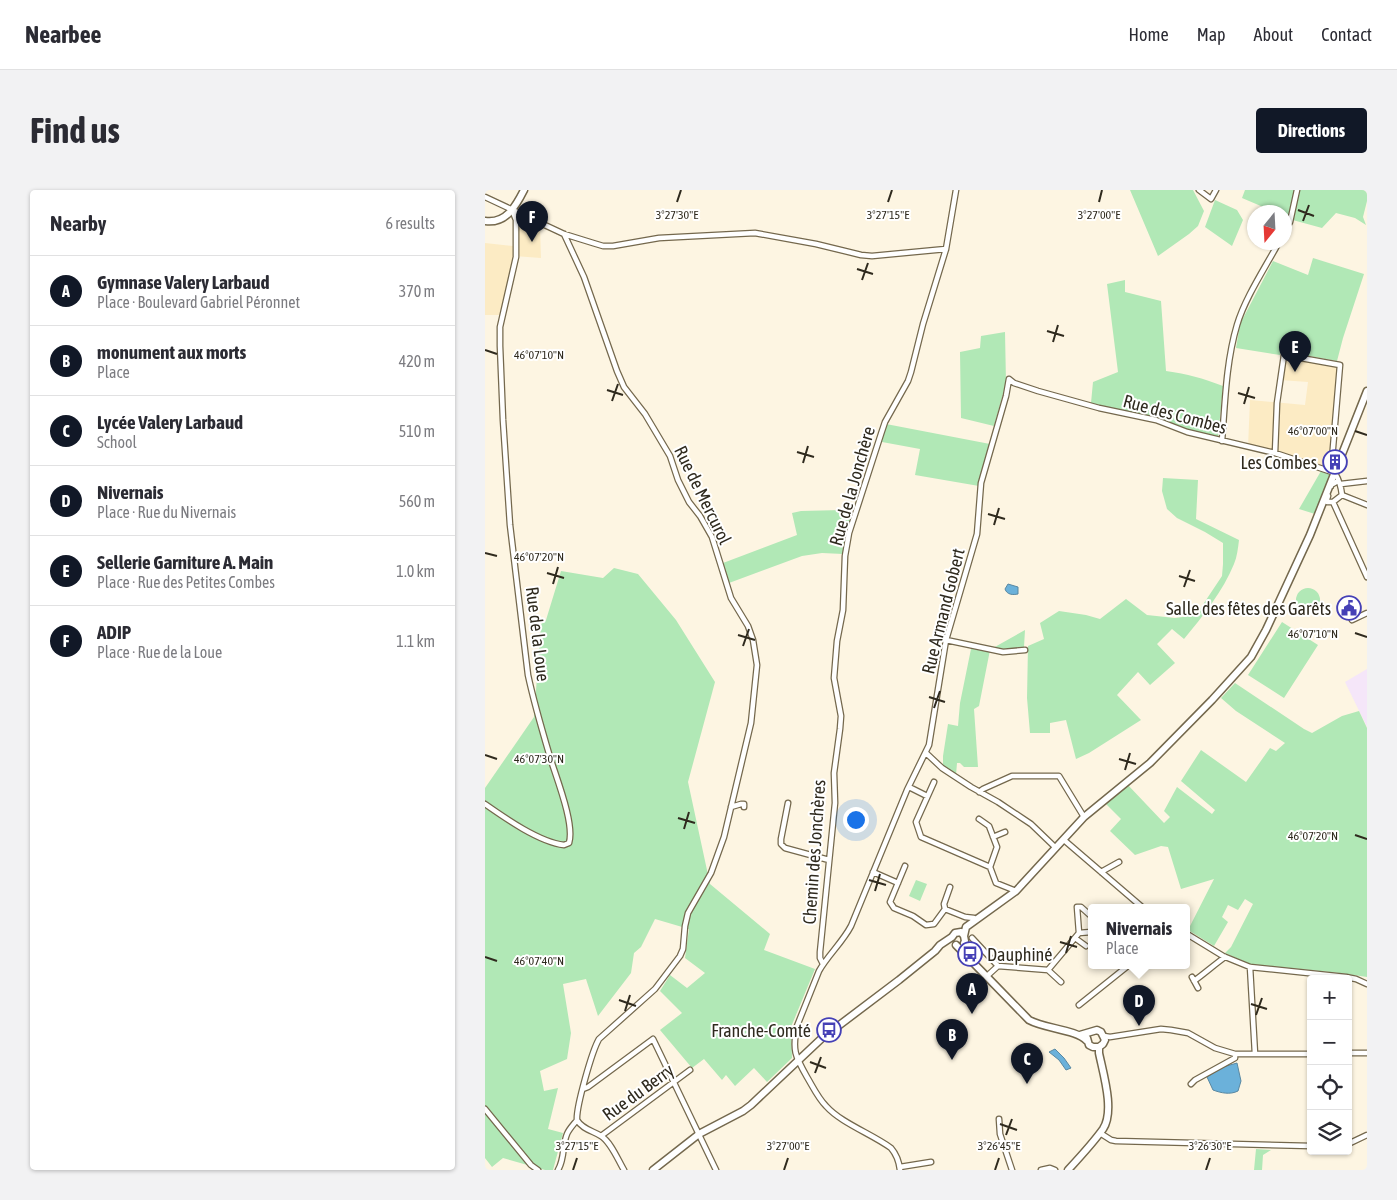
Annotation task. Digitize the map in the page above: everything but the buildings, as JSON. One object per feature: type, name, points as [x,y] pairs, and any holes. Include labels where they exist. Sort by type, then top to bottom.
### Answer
[{"type":"main road","points":[[485,221],[496,221],[505,217],[512,210],[523,190]]},
{"type":"main road","points":[[1310,535],[1330,502],[1336,479],[1366,395]]},
{"type":"main road","points":[[1080,1035],[1097,1030],[1104,1036],[1103,1044],[1096,1047],[1089,1045],[1080,1035],[1037,1024],[1029,1020],[953,942],[960,937],[966,927],[1016,891],[1084,817],[1150,763],[1251,657],[1266,630],[1336,479]]},
{"type":"main road","points":[[965,953],[960,937],[961,931],[969,919],[981,916]]},
{"type":"main road","points":[[653,1170],[699,1134],[743,1111],[821,1039],[899,980],[940,945],[960,937]]},
{"type":"main road","points":[[1087,1041],[1089,1033]]},
{"type":"main road","points":[[1068,1170],[1104,1128],[1106,1122],[1108,1105],[1099,1053],[1096,1047]]},
{"type":"street","name":"Rue de la Jonchère","points":[[839,742],[841,716],[834,678],[837,642],[843,610],[845,556],[849,533],[885,422],[911,372],[923,324],[946,249],[956,190]]},
{"type":"street","points":[[1199,190],[1211,199],[1216,190]]},
{"type":"street","points":[[1292,213],[1297,190]]},
{"type":"street","points":[[485,197],[564,234],[603,246],[659,238],[755,233],[872,256],[946,249]]},
{"type":"street","name":"Rue de la Loue","points":[[485,804],[512,822],[550,842],[563,846],[571,838],[567,815],[533,699],[528,675],[510,525],[500,346],[501,327],[516,257],[515,220],[512,210]]},
{"type":"street","name":"Rue de Mercurol","points":[[558,1170],[562,1163],[563,1148],[568,1132],[577,1120],[594,1046],[599,1039],[655,989],[680,956],[683,949],[688,913],[711,873],[724,836],[751,723],[757,665],[753,640],[748,626],[731,598],[711,537],[700,516],[689,502],[678,480],[670,456],[645,414],[624,387],[584,277],[564,234]]},
{"type":"street","points":[[1222,441],[1227,380],[1237,324],[1275,250]]},
{"type":"street","points":[[1275,453],[1277,403],[1284,352],[1340,365],[1336,479],[1342,495],[1367,505]]},
{"type":"street","name":"Rue des Combes","points":[[1009,379],[1014,383],[1039,392],[1155,420],[1187,432],[1275,453],[1336,479]]},
{"type":"street","name":"Rue Armand Gobert","points":[[797,1061],[795,1047],[797,1026],[819,971],[846,935],[909,787],[929,745],[946,640],[977,534],[981,483],[1006,396],[1009,379]]},
{"type":"street","points":[[1336,479],[1367,481]]},
{"type":"street","points":[[1342,495],[1330,502],[1367,577]]},
{"type":"street","points":[[1352,620],[1367,613]]},
{"type":"street","points":[[946,640],[1003,652],[1025,650]]},
{"type":"street","name":"Chemin des Jonchères","points":[[823,964],[820,952],[835,803],[834,773],[839,742]]},
{"type":"street","points":[[926,753],[942,768],[1031,824],[1056,848]]},
{"type":"street","points":[[979,792],[983,788],[1012,776],[1059,776],[1084,817]]},
{"type":"street","points":[[933,782],[916,822],[921,838],[990,867]]},
{"type":"street","points":[[909,787],[927,796]]},
{"type":"street","points":[[788,803],[781,844],[785,848],[829,860]]},
{"type":"street","points":[[731,807],[741,804],[744,807]]},
{"type":"street","points":[[979,819],[989,826],[997,847],[990,867],[996,883],[1016,891]]},
{"type":"street","points":[[993,837],[1005,832]]},
{"type":"street","points":[[1064,840],[1139,904]]},
{"type":"street","points":[[1101,872],[1119,862]]},
{"type":"street","points":[[905,866],[890,902],[894,908],[913,916],[925,925],[934,924],[945,909],[944,904],[949,887]]},
{"type":"street","points":[[873,872],[898,884]]},
{"type":"street","points":[[1048,970],[1079,933],[1077,907],[1081,907],[1088,913]]},
{"type":"street","points":[[945,909],[969,919]]},
{"type":"street","points":[[1079,933],[1088,932]]},
{"type":"street","points":[[1190,936],[1225,957],[1249,967],[1320,975]]},
{"type":"street","points":[[972,938],[998,966],[1048,970],[1061,982]]},
{"type":"street","points":[[1075,938],[1086,946]]},
{"type":"street","points":[[1198,988],[1193,979],[1207,972],[1225,957]]},
{"type":"street","points":[[987,976],[998,966]]},
{"type":"street","points":[[1249,967],[1255,1054]]},
{"type":"street","points":[[1079,1005],[1124,969]]},
{"type":"street","points":[[1352,980],[1366,983]]},
{"type":"street","points":[[1104,1036],[1110,1037],[1161,1029],[1181,1031],[1215,1048],[1235,1054],[1307,1054]]},
{"type":"street","points":[[583,1089],[653,1039],[716,1170]]},
{"type":"street","points":[[1352,1053],[1367,1053]]},
{"type":"street","points":[[1191,1084],[1235,1058],[1235,1054]]},
{"type":"street","points":[[797,1061],[826,1107],[891,1148],[895,1153],[900,1168],[931,1162]]},
{"type":"street","name":"Rue du Berry","points":[[601,1136],[690,1070]]},
{"type":"street","points":[[485,1109],[531,1165],[538,1170]]},
{"type":"street","points":[[999,1119],[1000,1134],[1012,1170]]},
{"type":"street","points":[[577,1120],[584,1128],[601,1136],[612,1149],[624,1170]]},
{"type":"street","points":[[1099,1133],[1115,1141],[1307,1146]]},
{"type":"street","points":[[1352,1142],[1367,1135]]},
{"type":"street","points":[[1041,1170],[1050,1168],[1055,1170]]},
{"type":"shaded area","points":[[513,219],[540,227],[541,258],[514,256],[500,315],[485,315],[485,243],[513,246]]},
{"type":"shaded area","points":[[1284,355],[1340,365],[1331,471],[1248,447],[1250,400],[1305,405],[1308,382],[1280,380]]},
{"type":"shaded area","points":[[1367,669],[1367,727],[1345,682]]},
{"type":"green space","points":[[1130,190],[1193,190],[1204,211],[1198,226],[1158,256]]},
{"type":"green space","points":[[1245,190],[1294,190],[1291,205],[1258,205],[1242,198]]},
{"type":"green space","points":[[1299,190],[1367,190],[1367,201],[1363,217],[1366,225],[1355,218],[1336,213],[1322,228],[1292,220],[1292,206],[1296,207]]},
{"type":"green space","points":[[1215,200],[1237,210],[1243,220],[1232,246],[1205,227]]},
{"type":"green space","points":[[1313,258],[1364,274],[1337,361],[1293,353],[1292,347],[1285,345],[1282,347],[1280,355],[1236,348],[1240,324],[1273,261],[1308,275]]},
{"type":"green space","points":[[1125,280],[1125,292],[1161,301],[1166,371],[1181,373],[1223,386],[1218,438],[1091,403],[1093,382],[1118,372],[1107,284]]},
{"type":"green space","points":[[1005,332],[1006,383],[994,426],[961,418],[960,352],[980,348],[981,336]]},
{"type":"green space","points":[[886,424],[990,444],[979,486],[915,475],[920,449],[882,442]]},
{"type":"green space","points":[[1321,471],[1330,475],[1315,514],[1299,509]]},
{"type":"green space","points":[[1163,478],[1198,480],[1196,519],[1239,540],[1235,561],[1218,594],[1184,639],[1172,629],[1157,644],[1175,663],[1150,685],[1138,672],[1117,695],[1141,720],[1089,753],[1076,759],[1066,720],[1050,723],[1050,733],[1030,733],[1027,698],[1028,646],[1044,639],[1040,623],[1059,611],[1100,619],[1126,599],[1147,615],[1175,618],[1190,616],[1200,609],[1222,576],[1223,543],[1177,518],[1167,509],[1162,491]]},
{"type":"green space","points":[[842,510],[850,516],[851,520],[843,554],[822,553],[802,556],[729,583],[723,563],[797,535],[792,513]]},
{"type":"green space","points":[[614,568],[638,574],[676,620],[715,682],[688,782],[710,884],[770,934],[764,950],[815,969],[791,1027],[792,1058],[767,1082],[754,1068],[735,1086],[726,1075],[722,1080],[704,1059],[692,1068],[660,1030],[682,1013],[660,991],[670,975],[687,988],[705,973],[685,958],[689,929],[655,919],[641,947],[634,953],[631,973],[598,1016],[586,979],[563,984],[571,1033],[567,1059],[540,1071],[544,1091],[558,1088],[548,1129],[563,1133],[553,1170],[545,1170],[503,1158],[492,1167],[485,1158],[485,788],[534,717],[541,624],[546,620],[561,571],[603,578]]},
{"type":"green space","points":[[1303,588],[1313,588],[1320,595],[1320,605],[1313,612],[1303,612],[1296,605],[1296,595]]},
{"type":"green space","points":[[1282,622],[1318,645],[1284,698],[1248,675]]},
{"type":"green space","points":[[1025,630],[1024,647],[993,648]]},
{"type":"green space","points":[[971,649],[990,650],[979,706],[974,709],[978,767],[964,767],[957,763],[956,775],[943,766],[943,756],[948,724],[958,726],[960,703]]},
{"type":"green space","points":[[1235,683],[1312,733],[1342,716],[1359,711],[1367,728],[1367,977],[1250,964],[1225,953],[1231,947],[1253,904],[1245,899],[1238,910],[1228,905],[1222,917],[1228,922],[1214,946],[1190,931],[1190,926],[1214,879],[1181,889],[1168,847],[1161,846],[1135,855],[1110,831],[1121,819],[1105,803],[1127,784],[1164,823],[1170,817],[1164,811],[1177,787],[1212,814],[1215,810],[1181,781],[1201,750],[1246,782],[1270,748],[1276,751],[1285,743],[1236,711],[1221,698]]},
{"type":"green space","points":[[916,880],[927,884],[920,901],[909,896]]},
{"type":"green space","points":[[1256,1149],[1271,1150],[1263,1155],[1262,1170],[1254,1170]]},
{"type":"water","points":[[1008,584],[1018,587],[1018,594],[1007,592],[1005,589]]},
{"type":"water","points":[[1055,1049],[1071,1068],[1066,1070],[1059,1060],[1049,1052]]},
{"type":"water","points":[[1237,1063],[1241,1081],[1238,1091],[1225,1093],[1213,1090],[1207,1077],[1223,1067]]},
{"type":"place","name":"ADIP","points":[[532,242]]},
{"type":"place","name":"Sellerie Garniture A. Main","points":[[1295,372]]},
{"type":"place","name":"Les Combes","points":[[1335,462]]},
{"type":"place","name":"Salle des fêtes des Garêts","points":[[1349,608]]},
{"type":"place","name":"Dauphiné","points":[[970,954]]},
{"type":"place","name":"Gymnase Valery Larbaud","points":[[972,1014]]},
{"type":"place","name":"Nivernais","points":[[1139,1026]]},
{"type":"place","name":"Franche-Comté","points":[[829,1030]]},
{"type":"place","name":"monument aux morts","points":[[952,1060]]},
{"type":"place","name":"Lycée Valery Larbaud","points":[[1027,1084]]}]
